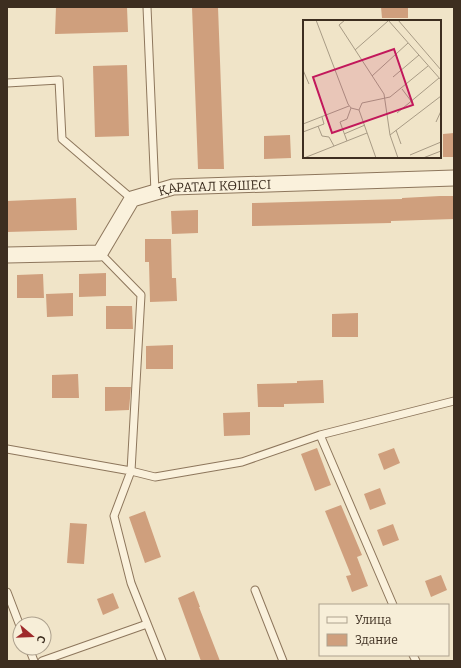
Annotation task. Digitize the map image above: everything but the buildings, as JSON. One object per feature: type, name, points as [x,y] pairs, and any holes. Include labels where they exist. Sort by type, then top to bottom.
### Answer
[{"type":"street","name":"ҚАРАТАЛ КӨШЕСІ","points":[[132,199],[173,187],[454,178]]},
{"type":"street","points":[[7,255],[100,253],[132,199]]},
{"type":"lane","points":[[147,7],[155,192]]},
{"type":"lane","points":[[7,83],[59,80],[62,139],[132,199]]},
{"type":"lane","points":[[100,253],[140,295],[131,471],[114,516],[131,583],[162,661]]},
{"type":"lane","points":[[7,449],[131,471],[154,477],[242,462],[320,434],[454,401]]},
{"type":"lane","points":[[320,434],[393,604]]},
{"type":"lane","points":[[255,590],[283,661]]},
{"type":"lane","points":[[7,592],[16,616]]},
{"type":"lane","points":[[42,661],[147,624]]}]
